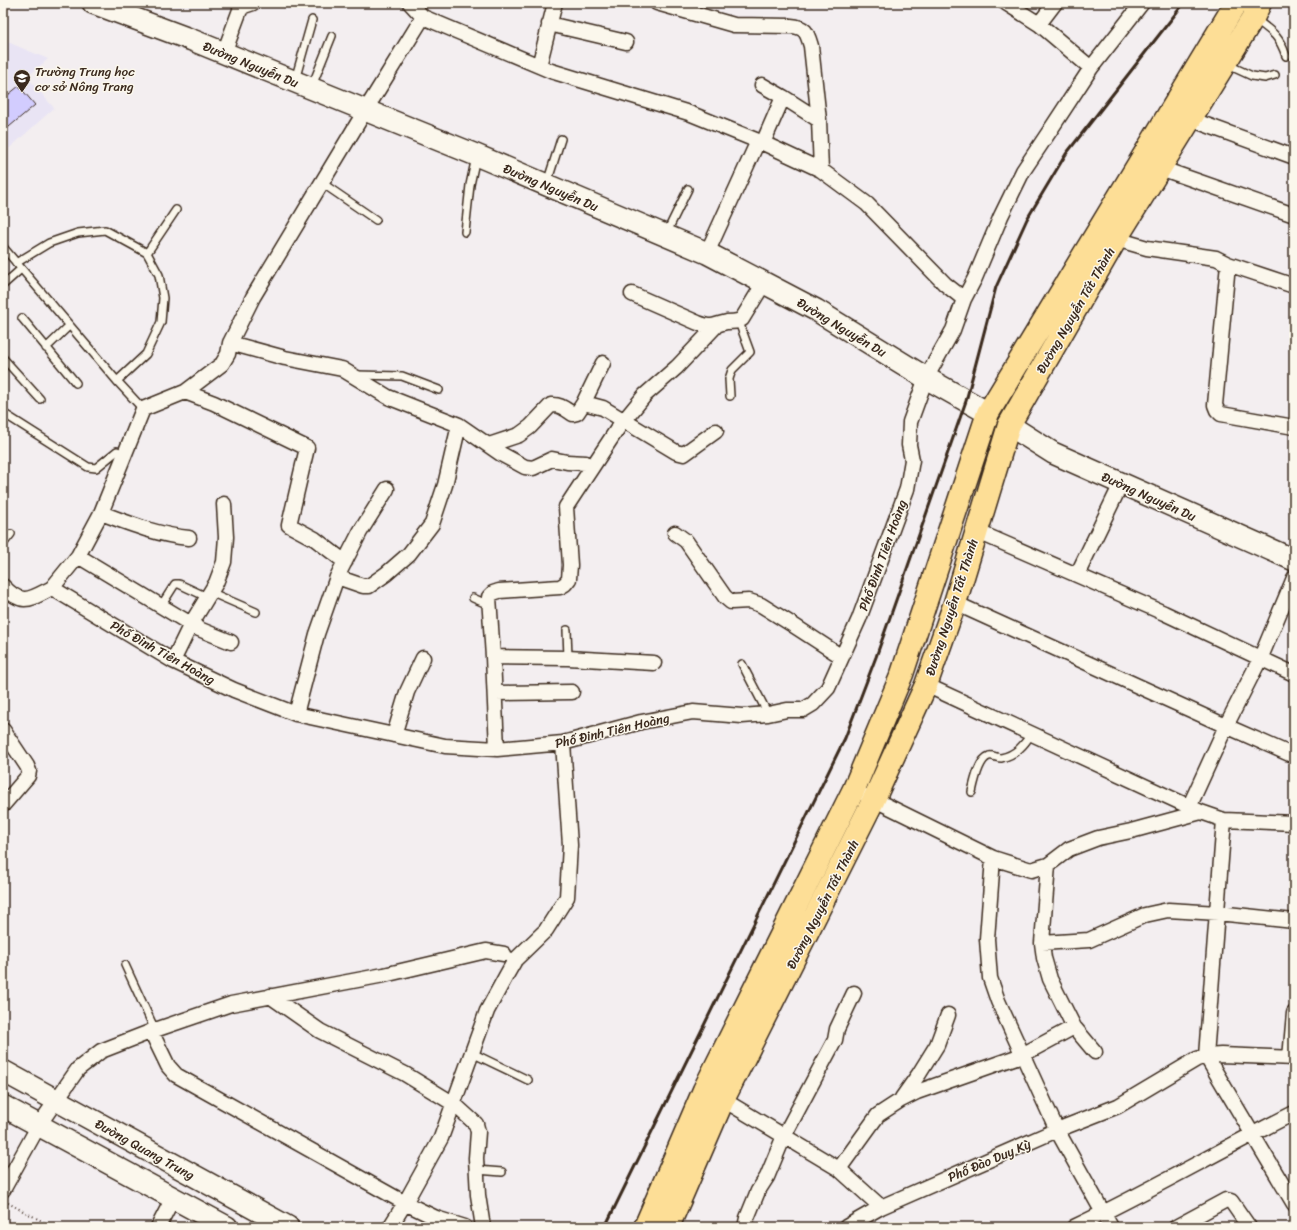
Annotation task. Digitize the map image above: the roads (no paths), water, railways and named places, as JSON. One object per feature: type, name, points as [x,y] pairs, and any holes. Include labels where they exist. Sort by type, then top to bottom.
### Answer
[{"type":"main road","name":"Đường Nguyễn Tất Thành","points":[[714,1095],[874,800],[926,685],[954,604],[1009,425],[1108,234],[1236,3]]},
{"type":"main road","name":"Đường Nguyễn Tất Thành","points":[[645,1227],[679,1174],[854,789],[902,674],[988,413],[1108,234],[1160,168],[1256,11]]},
{"type":"main road","points":[[928,594],[954,604]]},
{"type":"main road","name":"Đường Nguyễn Tất Thành","points":[[668,1227],[679,1174]]},
{"type":"street","name":"Đường Nguyễn Du","points":[[93,3],[224,53],[365,111],[476,154],[707,253],[816,310],[926,378],[988,413]]},
{"type":"street","points":[[224,53],[240,10],[244,6],[254,3]]},
{"type":"street","points":[[410,3],[423,17],[538,66],[689,112],[760,142],[820,170],[867,204],[945,284],[964,299]]},
{"type":"street","points":[[538,66],[555,3]]},
{"type":"street","points":[[658,3],[734,25],[800,27],[808,36],[811,46],[819,120],[820,170]]},
{"type":"street","points":[[1006,3],[1039,24],[1091,68]]},
{"type":"street","points":[[1039,24],[1055,3]]},
{"type":"street","name":"Phố Đinh Tiên Hoàng","points":[[52,588],[173,661],[234,690],[296,714],[445,746],[497,749],[563,743],[641,722],[693,712],[742,716],[768,714],[787,710],[803,710],[813,704],[828,688],[859,619],[907,489],[912,460],[909,445],[910,422],[926,378],[953,330],[964,299],[975,278],[1001,216],[1023,171],[1091,68],[1142,3]]},
{"type":"street","points":[[3,586],[14,597],[28,600],[52,588],[78,556],[101,513],[143,409],[185,392],[222,364],[228,354],[230,343],[253,297],[423,17]]},
{"type":"street","points":[[549,24],[626,42]]},
{"type":"street","points":[[762,85],[783,96],[819,120]]},
{"type":"street","points":[[707,253],[783,96]]},
{"type":"street","points":[[1190,119],[1294,157]]},
{"type":"street","points":[[1160,168],[1294,215]]},
{"type":"street","points":[[1108,234],[1147,248],[1216,258],[1228,264],[1294,286]]},
{"type":"street","points":[[1228,264],[1215,405],[1217,410],[1221,414],[1294,427]]},
{"type":"street","points":[[632,294],[698,323],[708,326],[715,326],[727,322],[738,322],[742,319],[764,283]]},
{"type":"street","points":[[497,749],[489,597],[493,593],[560,587],[566,584],[569,579],[570,565],[566,507],[625,420],[645,395],[677,367],[715,326]]},
{"type":"street","points":[[230,343],[285,358],[342,369],[388,397],[459,425],[525,467],[533,468],[552,459],[567,462],[586,463]]},
{"type":"street","points":[[489,445],[519,435],[530,427],[551,405],[556,404],[573,414],[577,413],[603,363]]},
{"type":"street","points":[[185,392],[214,403],[307,448],[289,525],[315,540],[345,562]]},
{"type":"street","points":[[583,404],[603,408],[676,452],[684,454],[716,431]]},
{"type":"street","points":[[337,577],[363,586],[369,586],[386,574],[408,554],[432,524],[445,485],[459,425]]},
{"type":"street","name":"Đường Nguyễn Du","points":[[1009,425],[1053,453],[1294,560]]},
{"type":"street","points":[[1077,575],[1121,484]]},
{"type":"street","points":[[296,714],[317,634],[337,577],[360,532],[388,489]]},
{"type":"street","points":[[173,661],[191,624],[216,583],[224,562],[226,537],[224,504]]},
{"type":"street","points":[[101,513],[168,536],[189,538]]},
{"type":"street","points":[[976,531],[1077,575],[1294,674]]},
{"type":"street","points":[[675,533],[686,541],[725,597],[731,602],[749,601],[761,605],[793,624],[842,657]]},
{"type":"street","points":[[78,556],[199,629],[231,642]]},
{"type":"street","points":[[1196,808],[1226,726],[1261,658],[1294,578]]},
{"type":"street","points":[[954,604],[1294,756]]},
{"type":"street","points":[[493,657],[568,658],[654,663]]},
{"type":"street","points":[[394,735],[407,692],[423,658]]},
{"type":"street","points":[[926,685],[1224,820],[1294,823]]},
{"type":"street","points":[[495,693],[572,692]]},
{"type":"street","points":[[3,730],[29,771],[28,776],[3,805]]},
{"type":"street","points":[[390,1227],[441,1138],[487,1011],[515,960],[546,930],[567,897],[570,845],[563,743]]},
{"type":"street","points":[[854,789],[993,858],[1032,870],[1048,865],[1069,849],[1098,838],[1131,831],[1196,808]]},
{"type":"street","points":[[1224,820],[1206,1056],[1294,1204]]},
{"type":"street","points":[[993,858],[987,939],[990,978],[998,1001],[1057,1130],[1111,1227]]},
{"type":"street","points":[[1048,865],[1042,943],[1044,958],[1050,979],[1074,1027],[1095,1052]]},
{"type":"street","points":[[1042,943],[1089,940],[1145,915],[1168,910],[1218,913],[1294,921]]},
{"type":"street","points":[[3,1190],[39,1125],[78,1070],[101,1051],[153,1030],[230,1004],[384,975],[486,950],[504,954]]},
{"type":"street","points":[[745,1227],[755,1198],[767,1177],[784,1136],[835,1040],[837,1029],[854,993]]},
{"type":"street","points":[[270,996],[320,1031],[404,1074],[454,1104],[476,1124],[478,1132],[476,1158],[478,1195],[483,1227]]},
{"type":"street","points":[[1292,1058],[1294,1013]]},
{"type":"street","points":[[901,1100],[937,1045],[948,1015]]},
{"type":"street","points":[[839,1170],[878,1115],[901,1100],[918,1092],[1022,1055],[1074,1027]]},
{"type":"street","points":[[153,1030],[168,1066],[176,1075],[405,1203],[436,1218],[465,1227]]},
{"type":"street","name":"Phố Đào Duy Kỳ","points":[[846,1227],[881,1207],[1057,1130],[1118,1106],[1197,1059],[1206,1056],[1221,1055],[1292,1058]]},
{"type":"street","name":"Đường Quang Trung","points":[[3,1071],[288,1227]]},
{"type":"street","points":[[714,1095],[839,1170],[881,1207]]},
{"type":"street","points":[[3,1106],[174,1198],[220,1225]]},
{"type":"street","points":[[1074,1227],[1104,1213],[1294,1113]]},
{"type":"street","points":[[158,1227],[174,1198]]},
{"type":"street","points":[[1176,1227],[1226,1200],[1231,1201],[1236,1206],[1249,1227]]},
{"type":"lane","points":[[1256,11],[1282,44],[1286,56]]},
{"type":"lane","points":[[303,85],[312,20]]},
{"type":"lane","points":[[303,85],[332,36]]},
{"type":"lane","points":[[1225,63],[1252,76],[1265,78],[1275,75]]},
{"type":"lane","points":[[546,185],[561,139]]},
{"type":"lane","points":[[465,232],[470,185],[476,154]]},
{"type":"lane","points":[[322,183],[376,220]]},
{"type":"lane","points":[[665,236],[688,189]]},
{"type":"lane","points":[[147,253],[176,210]]},
{"type":"lane","points":[[16,262],[49,243],[71,235],[105,230],[147,253],[159,275],[162,298],[160,322],[146,354],[117,381]]},
{"type":"lane","points":[[3,247],[69,326],[143,409]]},
{"type":"lane","points":[[3,285],[21,269]]},
{"type":"lane","points":[[22,318],[76,383]]},
{"type":"lane","points":[[730,396],[729,379],[732,370],[750,352],[750,348],[738,322]]},
{"type":"lane","points":[[46,348],[69,326]]},
{"type":"lane","points":[[3,358],[40,399]]},
{"type":"lane","points":[[352,375],[402,376],[439,390]]},
{"type":"lane","points":[[3,413],[88,467],[96,468],[118,452],[125,455]]},
{"type":"lane","points":[[3,544],[11,534]]},
{"type":"lane","points":[[161,606],[175,584],[178,584],[256,612]]},
{"type":"lane","points":[[473,598],[490,605]]},
{"type":"lane","points":[[567,630],[568,658]]},
{"type":"lane","points":[[742,664],[768,714]]},
{"type":"lane","points":[[972,792],[974,778],[980,766],[987,757],[990,756],[1000,758],[1016,752],[1023,747],[1032,733]]},
{"type":"lane","points":[[125,965],[153,1030]]},
{"type":"lane","points":[[472,1053],[528,1080]]},
{"type":"lane","points":[[477,1170],[502,1172]]},
{"type":"railway","points":[[605,1227],[845,738],[876,657],[966,401],[996,287],[1027,219],[1066,154],[1184,3]]},
{"type":"place","name":"Trường Trung học cơ sở Nông Trang","points":[[22,93]]}]
